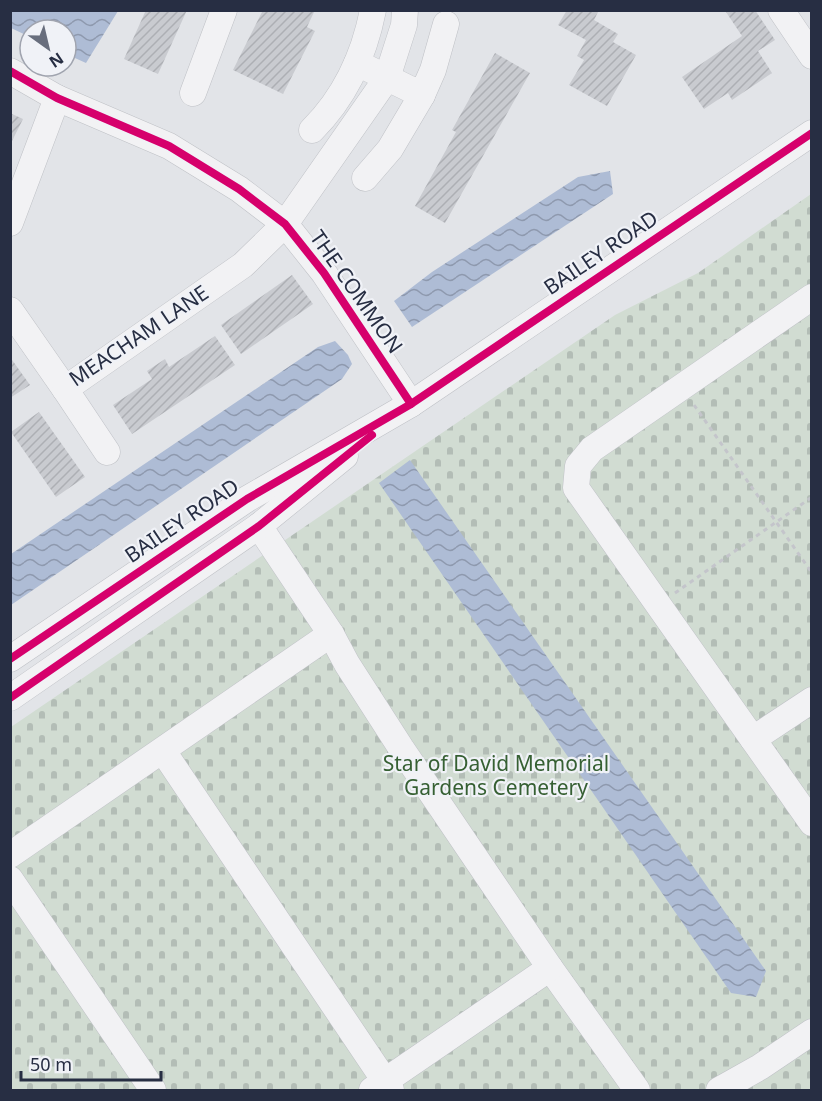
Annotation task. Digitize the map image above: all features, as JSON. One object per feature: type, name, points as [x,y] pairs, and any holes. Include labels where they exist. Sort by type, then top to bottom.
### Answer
[{"type":"street","points":[[194,93],[224,10]]},
{"type":"street","points":[[312,130],[326,116],[345,89],[368,39],[373,10]]},
{"type":"street","name":"MEACHAM LANE","points":[[10,309],[65,389],[243,265],[285,224],[387,78],[404,25],[405,10]]},
{"type":"street","points":[[781,10],[812,56]]},
{"type":"street","points":[[364,178],[390,149],[422,95],[433,70],[446,24]]},
{"type":"street","points":[[357,63],[422,95]]},
{"type":"street","name":"THE COMMON","points":[[10,71],[57,98],[169,146],[238,189],[285,224],[324,273],[411,404]]},
{"type":"street","points":[[10,223],[57,98]]},
{"type":"street","name":"BAILEY ROAD","points":[[10,659],[247,499],[411,404],[812,133]]},
{"type":"street","points":[[807,309],[681,387],[592,449],[578,466],[576,488],[812,823]]},
{"type":"street","points":[[65,389],[107,452]]},
{"type":"street","name":"BAILEY ROAD","points":[[10,698],[259,526],[411,404]]},
{"type":"street","points":[[259,526],[332,634],[347,664],[401,748],[550,968],[637,1090]]},
{"type":"street","points":[[10,855],[332,634]]},
{"type":"street","points":[[753,738],[812,700]]},
{"type":"street","points":[[163,751],[382,1088],[550,968]]},
{"type":"street","points":[[10,879],[153,1090]]},
{"type":"street","points":[[719,1090],[760,1067],[812,1032]]},
{"type":"path","points":[[681,387],[812,573]]},
{"type":"path","points":[[659,604],[812,498]]},
{"type":"green space","name":"Star of David Memorial Gardens Cemetery","points":[[811,194],[811,1090],[11,1090],[11,727],[615,315],[698,273]]},
{"type":"water","points":[[11,10],[118,10],[86,63],[78,59],[78,18],[18,18],[18,31],[11,28]]},
{"type":"water","points":[[610,171],[613,194],[412,327],[394,301],[432,272],[578,177]]},
{"type":"water","points":[[335,341],[348,355],[352,364],[342,379],[11,605],[11,554],[318,347]]},
{"type":"water","points":[[410,460],[766,971],[756,997],[731,993],[379,483]]},
{"type":"building","points":[[146,10],[187,10],[158,74],[124,59]]},
{"type":"building","points":[[263,10],[315,10],[307,27],[315,31],[283,94],[233,70]]},
{"type":"building","points":[[567,10],[599,10],[594,20],[618,34],[613,42],[636,55],[607,106],[569,85],[584,60],[577,56],[586,40],[558,25]]},
{"type":"building","points":[[755,10],[775,40],[758,51],[772,73],[732,100],[728,93],[704,109],[682,77],[742,36],[726,12]]},
{"type":"building","points":[[495,53],[530,73],[445,223],[415,206],[456,132],[452,130]]},
{"type":"building","points":[[10,113],[23,119],[10,145]]},
{"type":"building","points":[[292,275],[313,304],[241,354],[221,325]]},
{"type":"building","points":[[215,336],[235,365],[132,434],[113,405],[152,379],[147,371],[165,359],[169,367]]},
{"type":"building","points":[[10,357],[30,385],[10,398]]},
{"type":"building","points":[[39,412],[85,477],[56,497],[11,432]]},
{"type":"cycle path","points":[[10,71],[57,98],[169,146],[239,189],[285,224],[324,273],[411,404]]},
{"type":"cycle path","points":[[10,659],[247,499],[411,404],[812,133]]},
{"type":"cycle path","points":[[10,698],[259,526],[372,435]]}]
